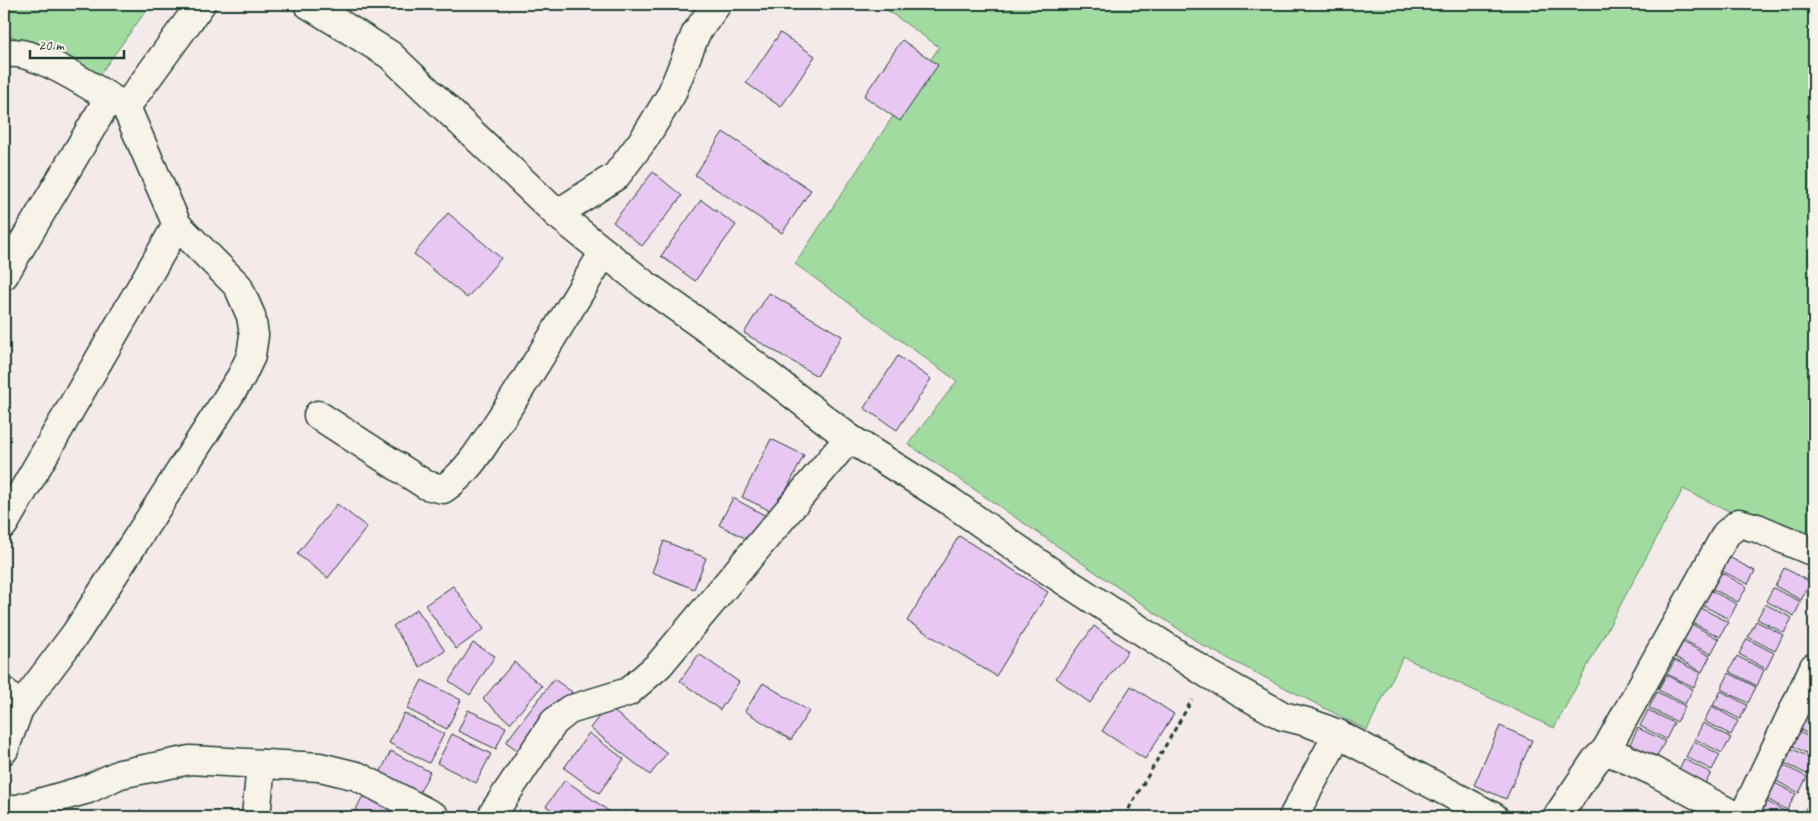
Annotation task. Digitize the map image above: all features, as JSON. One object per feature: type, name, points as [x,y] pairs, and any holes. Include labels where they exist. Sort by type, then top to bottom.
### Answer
[{"type":"street","points":[[4,275],[117,103],[201,4]]},
{"type":"street","points":[[308,4],[390,55],[557,214],[644,284],[720,338],[848,438],[948,500],[1048,570],[1208,674],[1282,716],[1307,722],[1338,734],[1494,817]]},
{"type":"street","points":[[557,214],[616,176],[644,138],[671,95],[696,33],[717,4]]},
{"type":"street","points":[[4,54],[15,52],[39,60],[76,77],[117,103],[177,225],[238,286],[252,316],[254,335],[251,356],[241,377],[76,633],[12,701],[4,750]]},
{"type":"street","points":[[4,524],[177,225]]},
{"type":"street","points":[[318,415],[426,485],[443,489],[458,480],[521,389],[604,252]]},
{"type":"street","points":[[496,815],[554,722],[569,710],[628,692],[659,666],[848,438]]},
{"type":"street","points":[[1557,817],[1594,761],[1606,750],[1726,534],[1739,523],[1757,528],[1814,552]]},
{"type":"street","points":[[1743,817],[1814,667]]},
{"type":"street","points":[[1292,817],[1338,734]]},
{"type":"street","points":[[1606,750],[1652,771],[1737,817]]},
{"type":"street","points":[[4,813],[88,789],[120,774],[190,760],[320,767],[357,776],[435,817]]},
{"type":"street","points":[[256,817],[261,764]]},
{"type":"path","points":[[1124,817],[1208,674]]},
{"type":"green space","points":[[4,4],[151,4],[100,74],[4,33]]},
{"type":"green space","points":[[888,4],[1814,4],[1814,552],[1683,489],[1554,728],[1403,657],[1367,730],[1202,645],[908,444],[957,381],[795,264],[939,47],[884,8]]},
{"type":"building","points":[[780,33],[815,56],[781,107],[746,83]]},
{"type":"building","points":[[902,40],[938,65],[900,121],[864,96]]},
{"type":"building","points":[[723,132],[811,190],[782,233],[695,175]]},
{"type":"building","points":[[653,172],[682,196],[642,246],[613,222]]},
{"type":"building","points":[[701,200],[736,225],[695,281],[661,256]]},
{"type":"building","points":[[448,213],[501,258],[467,298],[414,254]]},
{"type":"building","points":[[769,293],[842,336],[817,376],[744,333]]},
{"type":"building","points":[[898,356],[931,379],[897,430],[864,408]]},
{"type":"building","points":[[771,439],[804,455],[775,513],[742,497]]},
{"type":"building","points":[[733,498],[768,517],[755,543],[719,525]]},
{"type":"building","points":[[337,504],[367,527],[328,578],[297,554]]},
{"type":"building","points":[[959,536],[1048,592],[996,676],[907,621]]},
{"type":"building","points":[[664,541],[706,558],[694,589],[652,572]]},
{"type":"building","points":[[1727,556],[1755,571],[1748,584],[1720,570]]},
{"type":"building","points":[[1784,568],[1811,582],[1801,600],[1775,586]]},
{"type":"building","points":[[1720,572],[1747,587],[1738,602],[1711,588]]},
{"type":"building","points":[[453,586],[484,629],[456,649],[425,605]]},
{"type":"building","points":[[1773,588],[1801,602],[1794,616],[1766,601]]},
{"type":"building","points":[[1710,590],[1737,604],[1729,619],[1702,605]]},
{"type":"building","points":[[1765,604],[1792,618],[1784,633],[1757,619]]},
{"type":"building","points":[[1701,608],[1728,622],[1720,637],[1693,623]]},
{"type":"building","points":[[417,609],[445,651],[420,667],[393,626]]},
{"type":"building","points":[[1756,621],[1783,635],[1775,651],[1748,637]]},
{"type":"building","points":[[1691,624],[1719,639],[1711,654],[1683,640]]},
{"type":"building","points":[[1094,626],[1128,651],[1090,703],[1056,678]]},
{"type":"building","points":[[1747,639],[1774,653],[1766,669],[1739,654]]},
{"type":"building","points":[[1683,642],[1710,656],[1702,672],[1675,657]]},
{"type":"building","points":[[473,643],[495,656],[470,695],[449,681]]},
{"type":"building","points":[[699,654],[739,682],[720,710],[680,681]]},
{"type":"building","points":[[1737,656],[1764,670],[1757,686],[1729,671]]},
{"type":"building","points":[[1675,660],[1701,673],[1694,687],[1667,674]]},
{"type":"building","points":[[514,662],[542,686],[510,723],[483,699]]},
{"type":"building","points":[[1729,673],[1756,687],[1748,703],[1721,689]]},
{"type":"building","points":[[1666,675],[1693,689],[1685,704],[1658,690]]},
{"type":"building","points":[[554,679],[572,692],[524,755],[506,742]]},
{"type":"building","points":[[422,680],[461,700],[447,729],[407,709]]},
{"type":"building","points":[[763,683],[809,711],[791,740],[745,711]]},
{"type":"building","points":[[1131,686],[1174,714],[1145,759],[1102,731]]},
{"type":"building","points":[[1721,691],[1747,705],[1740,719],[1713,705]]},
{"type":"building","points":[[1657,692],[1685,706],[1677,722],[1649,708]]},
{"type":"building","points":[[1814,696],[1814,716],[1805,711]]},
{"type":"building","points":[[607,706],[667,753],[650,775],[590,728]]},
{"type":"building","points":[[1712,706],[1738,721],[1731,735],[1704,721]]},
{"type":"building","points":[[468,710],[506,727],[496,749],[458,731]]},
{"type":"building","points":[[1648,710],[1674,723],[1666,739],[1640,726]]},
{"type":"building","points":[[1805,712],[1814,717],[1814,737],[1797,728]]},
{"type":"building","points":[[404,713],[444,734],[429,763],[389,743]]},
{"type":"building","points":[[1703,723],[1731,738],[1722,753],[1695,739]]},
{"type":"building","points":[[1500,726],[1532,740],[1506,799],[1474,785]]},
{"type":"building","points":[[1638,728],[1665,741],[1655,760],[1629,746]]},
{"type":"building","points":[[1796,730],[1814,740],[1814,757],[1789,744]]},
{"type":"building","points":[[589,733],[624,759],[599,793],[564,768]]},
{"type":"building","points":[[452,734],[491,754],[476,783],[437,763]]},
{"type":"building","points":[[1694,741],[1720,755],[1712,770],[1686,757]]},
{"type":"building","points":[[1787,746],[1814,760],[1807,774],[1780,761]]},
{"type":"building","points":[[391,751],[430,772],[415,801],[376,781]]},
{"type":"building","points":[[1684,759],[1711,773],[1701,791],[1675,778]]},
{"type":"building","points":[[1779,763],[1807,777],[1799,793],[1771,778]]},
{"type":"building","points":[[565,780],[613,814],[610,817],[562,817],[546,806]]},
{"type":"building","points":[[1769,780],[1796,794],[1787,810],[1761,796]]},
{"type":"building","points":[[366,790],[406,810],[402,817],[352,817]]},
{"type":"building","points":[[1814,793],[1814,807],[1809,804]]},
{"type":"building","points":[[1760,798],[1786,812],[1784,817],[1752,817]]},
{"type":"building","points":[[1807,806],[1814,810],[1814,817],[1802,817]]},
{"type":"building","points":[[625,811],[634,817],[620,817]]}]
